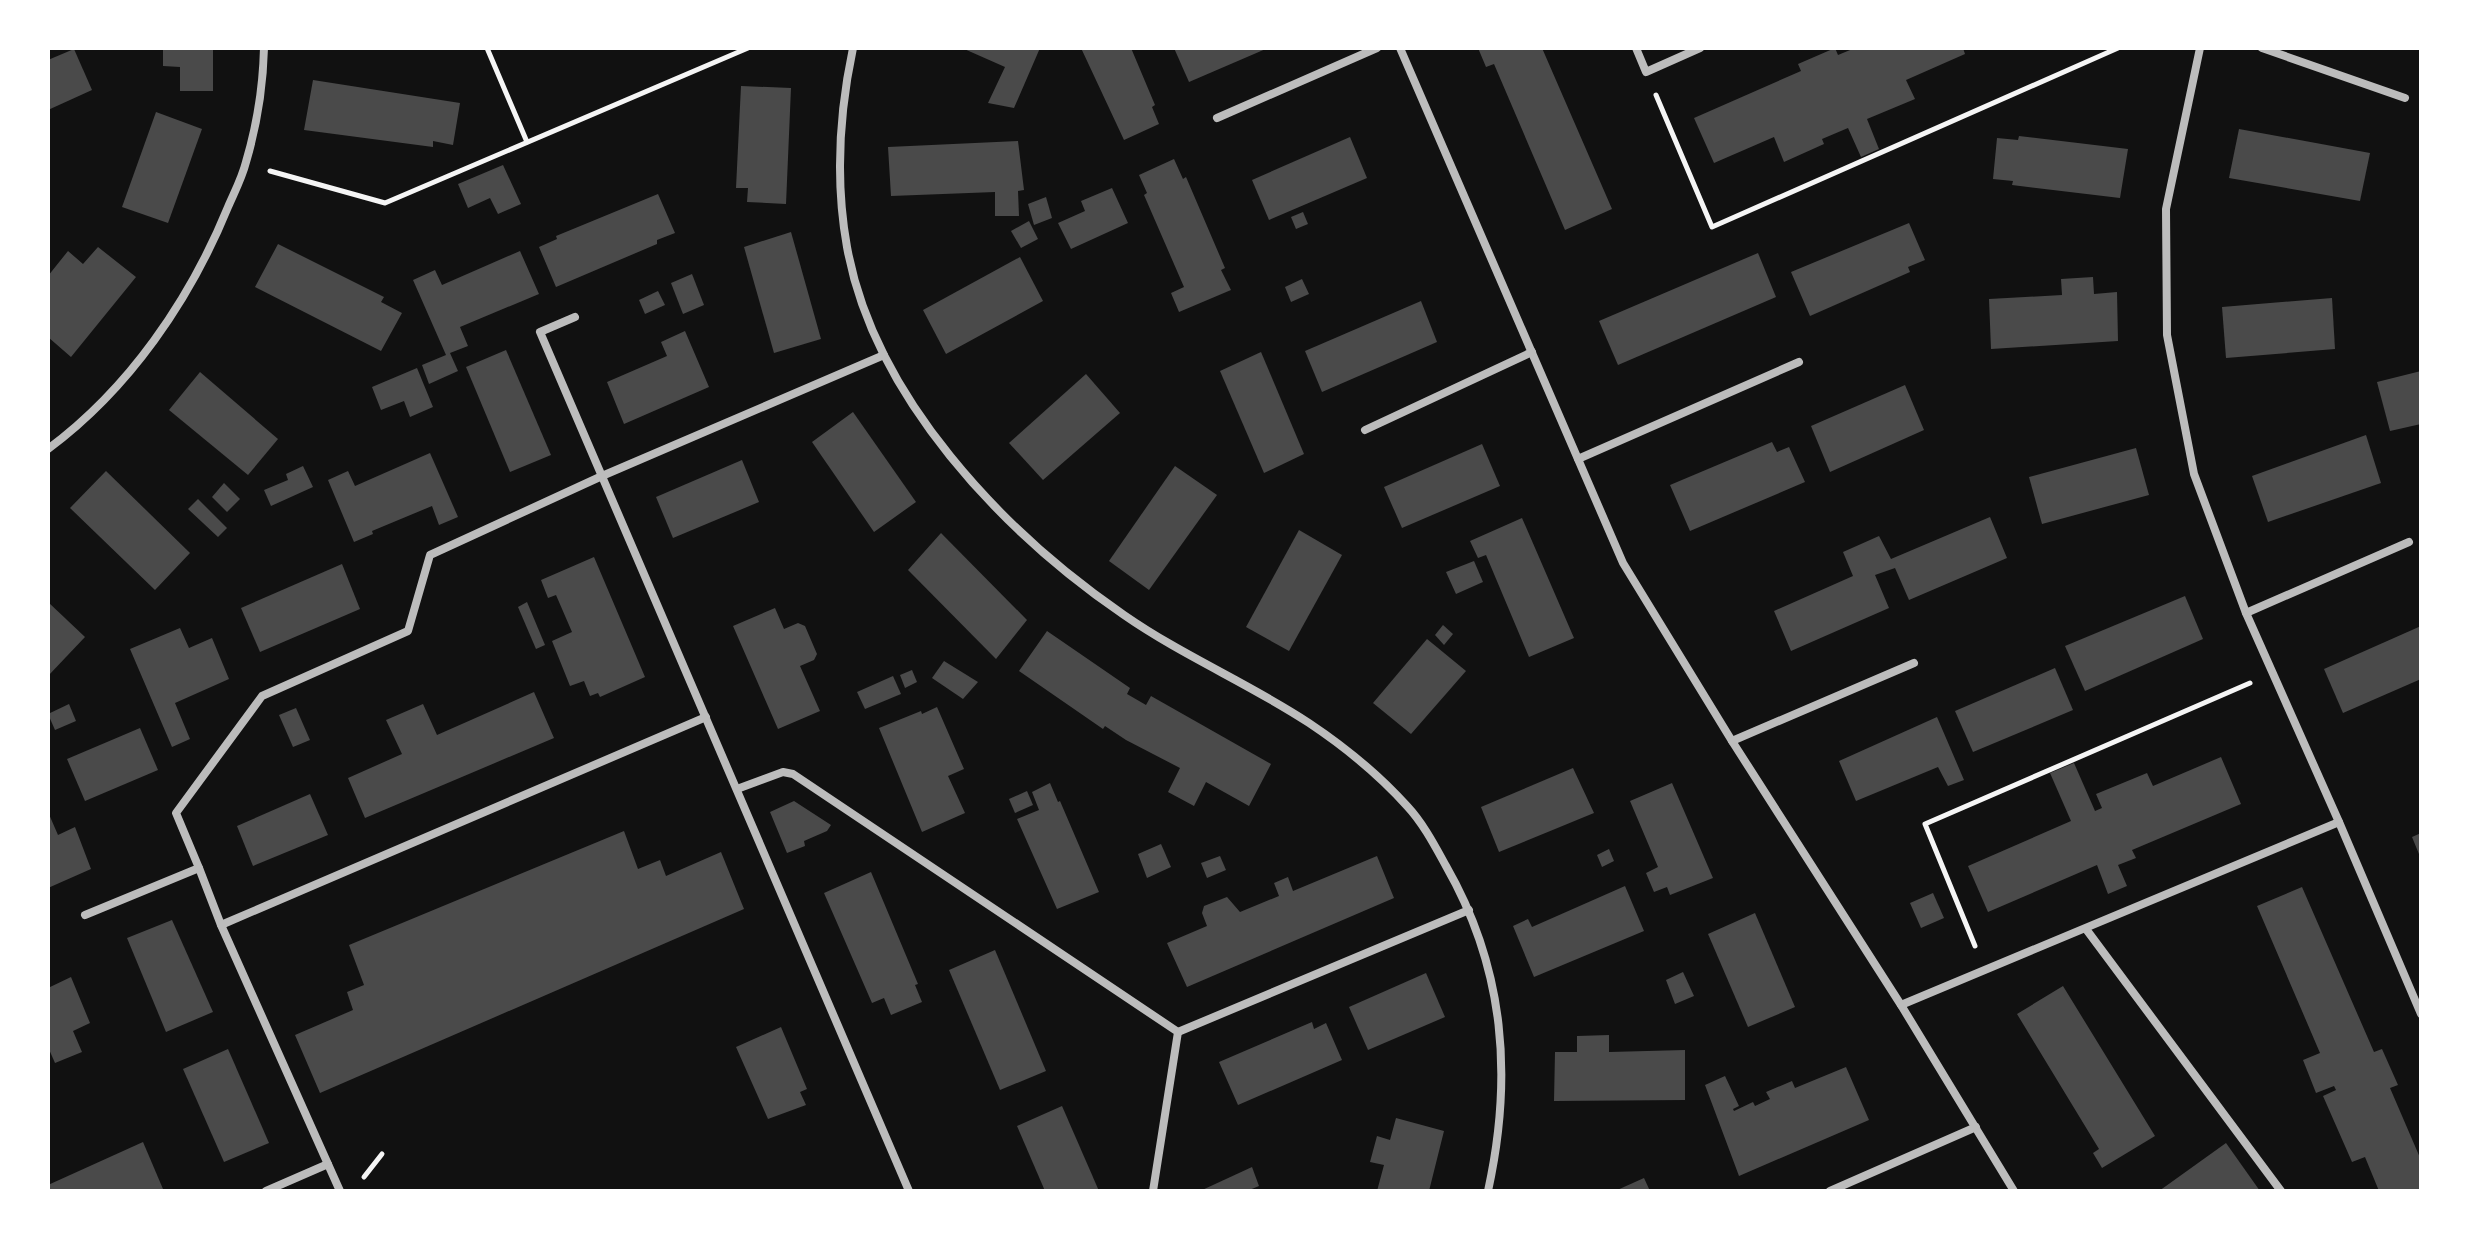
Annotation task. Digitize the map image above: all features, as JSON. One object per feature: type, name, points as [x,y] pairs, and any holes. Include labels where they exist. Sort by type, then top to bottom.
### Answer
[{"type":"street","points":[[48,449],[93,412],[129,372],[181,302],[217,234],[246,165],[263,87],[264,48]]},
{"type":"street","points":[[853,48],[842,99],[839,155],[841,198],[860,295],[884,355],[950,456],[1001,513],[1059,569],[1127,618],[1309,723],[1365,766],[1410,809],[1438,852],[1469,910],[1494,991],[1502,1045],[1503,1104],[1488,1191]]},
{"type":"street","points":[[1217,118],[1377,48]]},
{"type":"street","points":[[1400,48],[1623,563],[2014,1191]]},
{"type":"street","points":[[1636,48],[1646,72],[1700,48]]},
{"type":"street","points":[[2200,48],[2166,209],[2167,335],[2194,474],[2246,613],[2421,1014]]},
{"type":"street","points":[[2262,48],[2405,98]]},
{"type":"street","points":[[575,317],[540,332],[909,1191]]},
{"type":"street","points":[[1365,430],[1532,352]]},
{"type":"street","points":[[340,1191],[221,925],[176,813],[262,696],[408,631],[430,555],[602,476],[884,355]]},
{"type":"street","points":[[1578,459],[1799,362]]},
{"type":"street","points":[[2246,613],[2409,542]]},
{"type":"street","points":[[1732,741],[1914,663]]},
{"type":"street","points":[[221,925],[706,717]]},
{"type":"street","points":[[737,789],[783,772],[793,774],[1178,1032]]},
{"type":"street","points":[[1901,1005],[2339,822]]},
{"type":"street","points":[[85,915],[199,868]]},
{"type":"street","points":[[1178,1032],[1469,910]]},
{"type":"street","points":[[2086,929],[2281,1191]]},
{"type":"street","points":[[1153,1191],[1178,1032]]},
{"type":"street","points":[[1830,1191],[1976,1127]]},
{"type":"street","points":[[266,1191],[328,1164]]},
{"type":"path","points":[[487,48],[527,142]]},
{"type":"path","points":[[246,165],[385,203],[748,48]]},
{"type":"path","points":[[1646,72],[1712,227],[2118,48]]},
{"type":"path","points":[[1985,971],[1925,824],[2273,673]]},
{"type":"path","points":[[356,1183],[367,1175],[382,1154]]},
{"type":"building","points":[[163,48],[213,48],[213,91],[180,91],[180,67],[163,66]]},
{"type":"building","points":[[962,48],[1040,48],[1014,108],[988,103],[1005,67]]},
{"type":"building","points":[[1081,48],[1131,48],[1155,105],[1152,107],[1159,124],[1124,140]]},
{"type":"building","points":[[1174,48],[1268,48],[1189,82]]},
{"type":"building","points":[[1478,48],[1542,48],[1612,209],[1565,230],[1494,64],[1486,67]]},
{"type":"building","points":[[1835,48],[1838,55],[1855,48],[1963,48],[1965,54],[1906,80],[1915,99],[1867,119],[1879,149],[1861,157],[1848,128],[1822,139],[1824,144],[1784,162],[1774,137],[1714,163],[1694,118],[1801,71],[1798,64]]},
{"type":"building","points":[[74,49],[92,90],[48,110],[48,60]]},
{"type":"building","points":[[313,80],[460,103],[453,145],[433,141],[433,147],[304,130]]},
{"type":"building","points":[[741,86],[791,88],[786,204],[747,202],[748,188],[736,188]]},
{"type":"building","points":[[156,112],[202,129],[168,223],[122,207]]},
{"type":"building","points":[[2239,129],[2370,153],[2360,201],[2229,178]]},
{"type":"building","points":[[2019,136],[2128,149],[2120,198],[2012,185],[2013,181],[1993,179],[1997,138],[2018,140]]},
{"type":"building","points":[[1350,137],[1367,178],[1269,220],[1252,180]]},
{"type":"building","points":[[1018,141],[1024,190],[1018,191],[1019,216],[995,216],[995,192],[891,196],[888,147]]},
{"type":"building","points":[[1174,159],[1183,179],[1186,177],[1225,268],[1221,270],[1231,290],[1179,312],[1171,293],[1184,287],[1144,195],[1147,193],[1139,175]]},
{"type":"building","points":[[503,165],[521,204],[498,214],[490,198],[468,208],[458,184]]},
{"type":"building","points":[[1112,188],[1128,223],[1071,249],[1058,223],[1085,211],[1081,201]]},
{"type":"building","points":[[658,194],[675,233],[657,240],[657,244],[556,287],[539,247],[557,239],[556,236]]},
{"type":"building","points":[[1046,197],[1052,218],[1034,225],[1028,204]]},
{"type":"building","points":[[1303,212],[1308,224],[1296,229],[1291,217]]},
{"type":"building","points":[[1029,221],[1038,239],[1021,248],[1011,231]]},
{"type":"building","points":[[1909,223],[1925,260],[1908,267],[1910,272],[1810,316],[1791,272]]},
{"type":"building","points":[[791,232],[821,339],[774,353],[744,247]]},
{"type":"building","points":[[278,244],[384,297],[381,302],[402,313],[381,351],[255,287]]},
{"type":"building","points":[[98,247],[136,277],[71,357],[48,337],[48,276],[68,251],[83,264]]},
{"type":"building","points":[[520,251],[539,294],[460,327],[468,346],[450,353],[458,371],[429,384],[422,365],[446,355],[413,280],[435,270],[442,285]]},
{"type":"building","points":[[1758,253],[1776,297],[1618,365],[1599,321]]},
{"type":"building","points":[[1020,257],[1043,301],[946,354],[923,310]]},
{"type":"building","points":[[692,274],[704,305],[683,314],[671,283]]},
{"type":"building","points":[[2093,277],[2094,294],[2117,292],[2118,341],[1991,349],[1989,299],[2062,295],[2061,279]]},
{"type":"building","points":[[1302,279],[1309,294],[1291,302],[1285,287]]},
{"type":"building","points":[[658,291],[665,305],[645,314],[639,300]]},
{"type":"building","points":[[2332,298],[2335,349],[2226,358],[2222,307]]},
{"type":"building","points":[[1421,301],[1437,342],[1322,392],[1305,351]]},
{"type":"building","points":[[685,331],[709,387],[624,424],[607,382],[667,356],[661,342]]},
{"type":"building","points":[[506,350],[551,455],[510,472],[466,367]]},
{"type":"building","points":[[1261,352],[1304,454],[1264,473],[1220,371]]},
{"type":"building","points":[[417,368],[433,407],[410,417],[404,401],[381,410],[372,387]]},
{"type":"building","points":[[2421,371],[2421,424],[2390,431],[2377,382]]},
{"type":"building","points":[[200,372],[278,439],[248,475],[169,410]]},
{"type":"building","points":[[1086,374],[1120,413],[1043,480],[1009,443]]},
{"type":"building","points":[[1905,385],[1924,430],[1830,472],[1811,426]]},
{"type":"building","points":[[853,412],[916,502],[874,532],[812,442]]},
{"type":"building","points":[[2366,435],[2381,483],[2268,522],[2252,476]]},
{"type":"building","points":[[1772,442],[1777,452],[1789,447],[1805,482],[1690,531],[1670,485]]},
{"type":"building","points":[[1482,444],[1500,486],[1402,528],[1384,487]]},
{"type":"building","points":[[2136,448],[2149,495],[2042,524],[2029,477]]},
{"type":"building","points":[[430,453],[458,517],[439,525],[432,506],[372,531],[373,534],[354,542],[328,480],[348,471],[355,486]]},
{"type":"building","points":[[742,460],[759,502],[673,538],[656,497]]},
{"type":"building","points":[[303,466],[313,487],[271,506],[264,490],[288,480],[286,474]]},
{"type":"building","points":[[1175,466],[1217,495],[1149,590],[1109,561]]},
{"type":"building","points":[[106,471],[190,553],[155,590],[70,508]]},
{"type":"building","points":[[224,483],[240,499],[227,512],[212,497]]},
{"type":"building","points":[[198,499],[227,528],[218,537],[188,509]]},
{"type":"building","points":[[1990,517],[2007,558],[1909,600],[1895,568],[1875,575],[1889,608],[1791,651],[1774,611],[1853,576],[1843,552],[1879,536],[1891,559]]},
{"type":"building","points":[[1522,518],[1574,638],[1529,657],[1486,555],[1478,558],[1470,541]]},
{"type":"building","points":[[1299,530],[1342,555],[1289,651],[1246,627]]},
{"type":"building","points":[[941,533],[1027,620],[996,659],[908,570]]},
{"type":"building","points":[[594,557],[645,677],[600,697],[598,693],[590,696],[584,681],[570,686],[552,641],[572,632],[556,595],[548,598],[541,580]]},
{"type":"building","points":[[1474,561],[1483,582],[1456,594],[1446,572]]},
{"type":"building","points":[[342,564],[360,609],[260,652],[241,608]]},
{"type":"building","points":[[2185,596],[2203,639],[2085,691],[2065,646]]},
{"type":"building","points":[[48,602],[85,637],[48,676]]},
{"type":"building","points":[[527,602],[545,645],[536,649],[518,607]]},
{"type":"building","points":[[775,608],[784,629],[798,623],[805,626],[817,654],[814,660],[800,666],[820,711],[778,729],[733,626]]},
{"type":"building","points":[[1443,625],[1453,634],[1444,645],[1435,635]]},
{"type":"building","points":[[2421,626],[2421,679],[2343,713],[2324,669]]},
{"type":"building","points":[[180,628],[189,648],[212,638],[229,679],[175,703],[190,739],[172,747],[130,649]]},
{"type":"building","points":[[1047,631],[1130,688],[1127,694],[1146,705],[1151,696],[1271,764],[1249,806],[1206,782],[1194,806],[1168,792],[1180,768],[1105,726],[1103,729],[1019,671]]},
{"type":"building","points":[[1427,639],[1466,671],[1411,734],[1373,703]]},
{"type":"building","points":[[944,661],[978,682],[963,699],[932,678]]},
{"type":"building","points":[[2055,668],[2073,710],[1973,752],[1955,711]]},
{"type":"building","points":[[912,670],[917,682],[905,688],[900,675]]},
{"type":"building","points":[[893,676],[901,694],[865,709],[857,692]]},
{"type":"building","points":[[534,692],[554,738],[365,818],[348,778],[402,754],[386,720],[423,704],[437,735]]},
{"type":"building","points":[[69,704],[76,721],[55,730],[48,714]]},
{"type":"building","points":[[937,707],[964,769],[948,776],[965,813],[922,832],[879,728]]},
{"type":"building","points":[[296,708],[310,740],[293,747],[279,715]]},
{"type":"building","points":[[1937,717],[1964,780],[1948,786],[1938,767],[1856,801],[1839,761]]},
{"type":"building","points":[[140,728],[158,770],[85,801],[67,759]]},
{"type":"building","points":[[2221,757],[2241,804],[2132,850],[2136,858],[2118,865],[2127,886],[2108,894],[2097,865],[1988,912],[1968,866],[2071,821],[2050,773],[2074,763],[2095,811],[2102,808],[2096,794],[2147,773],[2153,786]]},
{"type":"building","points":[[1573,768],[1594,813],[1499,852],[1481,807]]},
{"type":"building","points":[[1050,783],[1099,892],[1057,909],[1017,819],[1039,810],[1032,792]]},
{"type":"building","points":[[1672,783],[1713,878],[1670,895],[1667,887],[1654,892],[1646,873],[1658,867],[1630,801]]},
{"type":"building","points":[[1027,791],[1033,805],[1015,813],[1009,799]]},
{"type":"building","points":[[310,794],[328,835],[253,866],[237,826]]},
{"type":"building","points":[[794,801],[831,825],[827,831],[804,841],[805,846],[787,853],[770,812]]},
{"type":"building","points":[[48,812],[58,835],[75,827],[91,869],[48,888]]},
{"type":"building","points":[[624,831],[638,869],[660,860],[666,876],[721,852],[744,909],[320,1093],[295,1035],[353,1010],[347,992],[364,985],[349,945]]},
{"type":"building","points":[[2421,833],[2421,859],[2412,837]]},
{"type":"building","points":[[1161,844],[1171,867],[1147,878],[1138,854]]},
{"type":"building","points":[[1609,849],[1614,861],[1602,867],[1597,855]]},
{"type":"building","points":[[1220,856],[1226,870],[1207,878],[1201,863]]},
{"type":"building","points":[[1377,856],[1394,898],[1187,987],[1167,943],[1207,926],[1202,913],[1204,906],[1227,897],[1240,912],[1279,896],[1274,883],[1288,877],[1293,891]]},
{"type":"building","points":[[871,872],[918,984],[915,985],[922,1002],[891,1015],[884,998],[872,1003],[824,893]]},
{"type":"building","points":[[1625,886],[1644,931],[1534,977],[1513,926],[1528,919],[1532,927]]},
{"type":"building","points":[[2302,887],[2374,1052],[2382,1049],[2398,1085],[2390,1088],[2421,1160],[2421,1191],[2379,1191],[2365,1157],[2352,1162],[2323,1096],[2336,1090],[2334,1086],[2316,1093],[2303,1060],[2320,1053],[2257,906]]},
{"type":"building","points":[[1933,893],[1944,918],[1921,928],[1910,903]]},
{"type":"building","points":[[1755,913],[1795,1007],[1748,1027],[1708,934]]},
{"type":"building","points":[[172,920],[213,1012],[166,1032],[127,938]]},
{"type":"building","points":[[995,950],[1046,1071],[1000,1090],[949,970]]},
{"type":"building","points":[[1683,972],[1694,996],[1675,1004],[1666,980]]},
{"type":"building","points":[[1426,973],[1445,1017],[1368,1050],[1349,1007]]},
{"type":"building","points":[[71,977],[90,1023],[73,1031],[82,1052],[55,1063],[48,1047],[48,988]]},
{"type":"building","points":[[2063,986],[2155,1136],[2102,1168],[2093,1153],[2099,1149],[2017,1014]]},
{"type":"building","points":[[1312,1022],[1314,1029],[1326,1023],[1342,1060],[1238,1105],[1219,1062]]},
{"type":"building","points":[[781,1027],[807,1089],[800,1092],[806,1105],[768,1119],[736,1047]]},
{"type":"building","points":[[1609,1035],[1609,1052],[1685,1050],[1685,1100],[1554,1101],[1555,1052],[1577,1052],[1577,1036]]},
{"type":"building","points":[[228,1049],[269,1143],[224,1162],[183,1069]]},
{"type":"building","points":[[1846,1067],[1869,1120],[1739,1176],[1705,1085],[1725,1076],[1739,1106],[1734,1111],[1753,1102],[1755,1106],[1770,1099],[1766,1092],[1792,1081],[1795,1088]]},
{"type":"building","points":[[1062,1106],[1099,1191],[1045,1191],[1017,1126]]},
{"type":"building","points":[[1396,1118],[1444,1131],[1429,1191],[1377,1191],[1384,1165],[1370,1162],[1377,1136],[1390,1140]]},
{"type":"building","points":[[143,1142],[163,1189],[48,1191],[48,1185]]},
{"type":"building","points":[[2226,1143],[2260,1191],[2159,1191]]},
{"type":"building","points":[[1252,1167],[1259,1186],[1247,1191],[1200,1191]]},
{"type":"building","points":[[1644,1178],[1650,1191],[1615,1191]]}]
